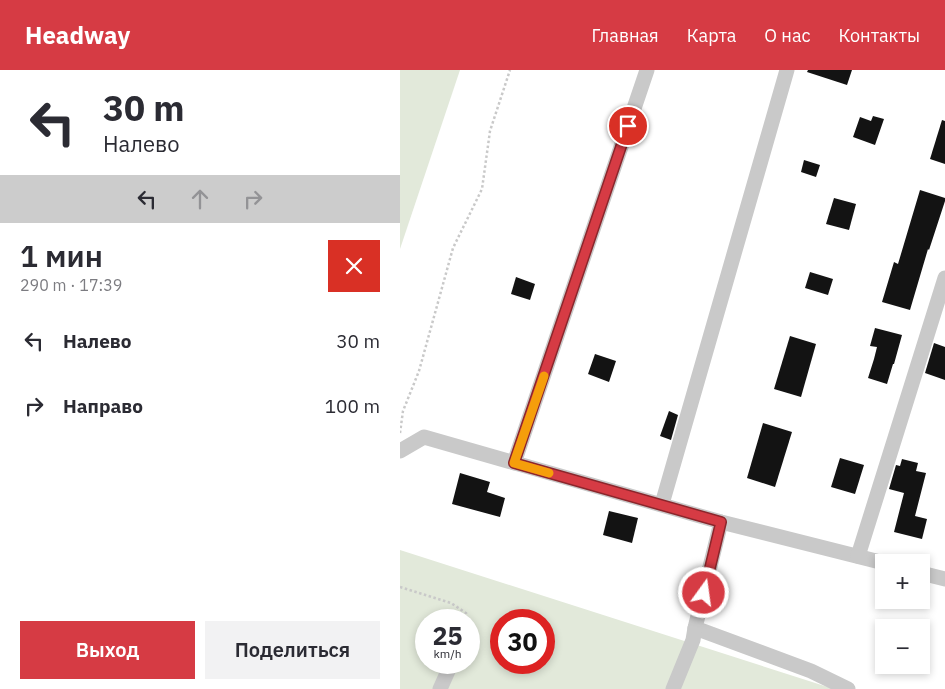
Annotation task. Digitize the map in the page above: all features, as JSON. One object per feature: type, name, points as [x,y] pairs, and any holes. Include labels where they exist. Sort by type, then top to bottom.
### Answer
[{"type":"street","points":[[514,463],[647,70]]},
{"type":"street","points":[[662,504],[787,70]]},
{"type":"street","points":[[858,556],[945,278]]},
{"type":"street","points":[[400,451],[424,437],[721,522],[875,561]]},
{"type":"street","points":[[673,689],[692,640],[721,522]]},
{"type":"street","points":[[930,575],[945,579]]},
{"type":"street","points":[[695,628],[812,671],[848,689]]},
{"type":"street","points":[[440,689],[447,674]]},
{"type":"path","points":[[400,435],[403,411],[419,371],[452,248],[482,189],[490,131],[510,70]]},
{"type":"path","points":[[400,587],[450,603],[460,609]]},
{"type":"green space","points":[[400,70],[460,70],[400,249]]},
{"type":"green space","points":[[400,550],[834,689],[400,689]]},
{"type":"building","points":[[808,70],[852,70],[847,85],[807,72]]},
{"type":"building","points":[[873,116],[884,119],[875,145],[853,137],[860,117],[871,121]]},
{"type":"building","points":[[942,120],[945,121],[945,164],[930,159]]},
{"type":"building","points":[[804,160],[820,165],[816,177],[801,172]]},
{"type":"building","points":[[920,190],[945,198],[945,201],[928,249],[910,310],[882,302],[894,262],[898,264]]},
{"type":"building","points":[[834,198],[856,204],[849,230],[826,224]]},
{"type":"building","points":[[810,272],[833,279],[828,295],[805,288]]},
{"type":"building","points":[[516,277],[535,284],[530,300],[511,294]]},
{"type":"building","points":[[875,328],[902,335],[887,384],[868,378],[877,347],[870,346]]},
{"type":"building","points":[[790,336],[816,344],[801,397],[774,389]]},
{"type":"building","points":[[934,343],[945,347],[945,380],[925,373]]},
{"type":"building","points":[[595,354],[616,361],[609,382],[588,374]]},
{"type":"building","points":[[669,411],[678,415],[671,440],[660,436]]},
{"type":"building","points":[[763,423],[792,432],[775,487],[747,478]]},
{"type":"building","points":[[840,458],[864,465],[855,494],[831,487]]},
{"type":"building","points":[[902,459],[918,463],[916,471],[926,473],[915,516],[927,519],[922,539],[894,532],[904,493],[889,489],[896,465],[900,466]]},
{"type":"building","points":[[460,473],[490,482],[487,492],[505,498],[500,517],[452,504]]},
{"type":"building","points":[[609,511],[638,518],[632,543],[603,535]]},
{"type":"slow traffic","points":[[544,376],[514,463],[549,473]]},
{"type":"route","points":[[628,126],[514,463],[721,522],[704,593]]}]
